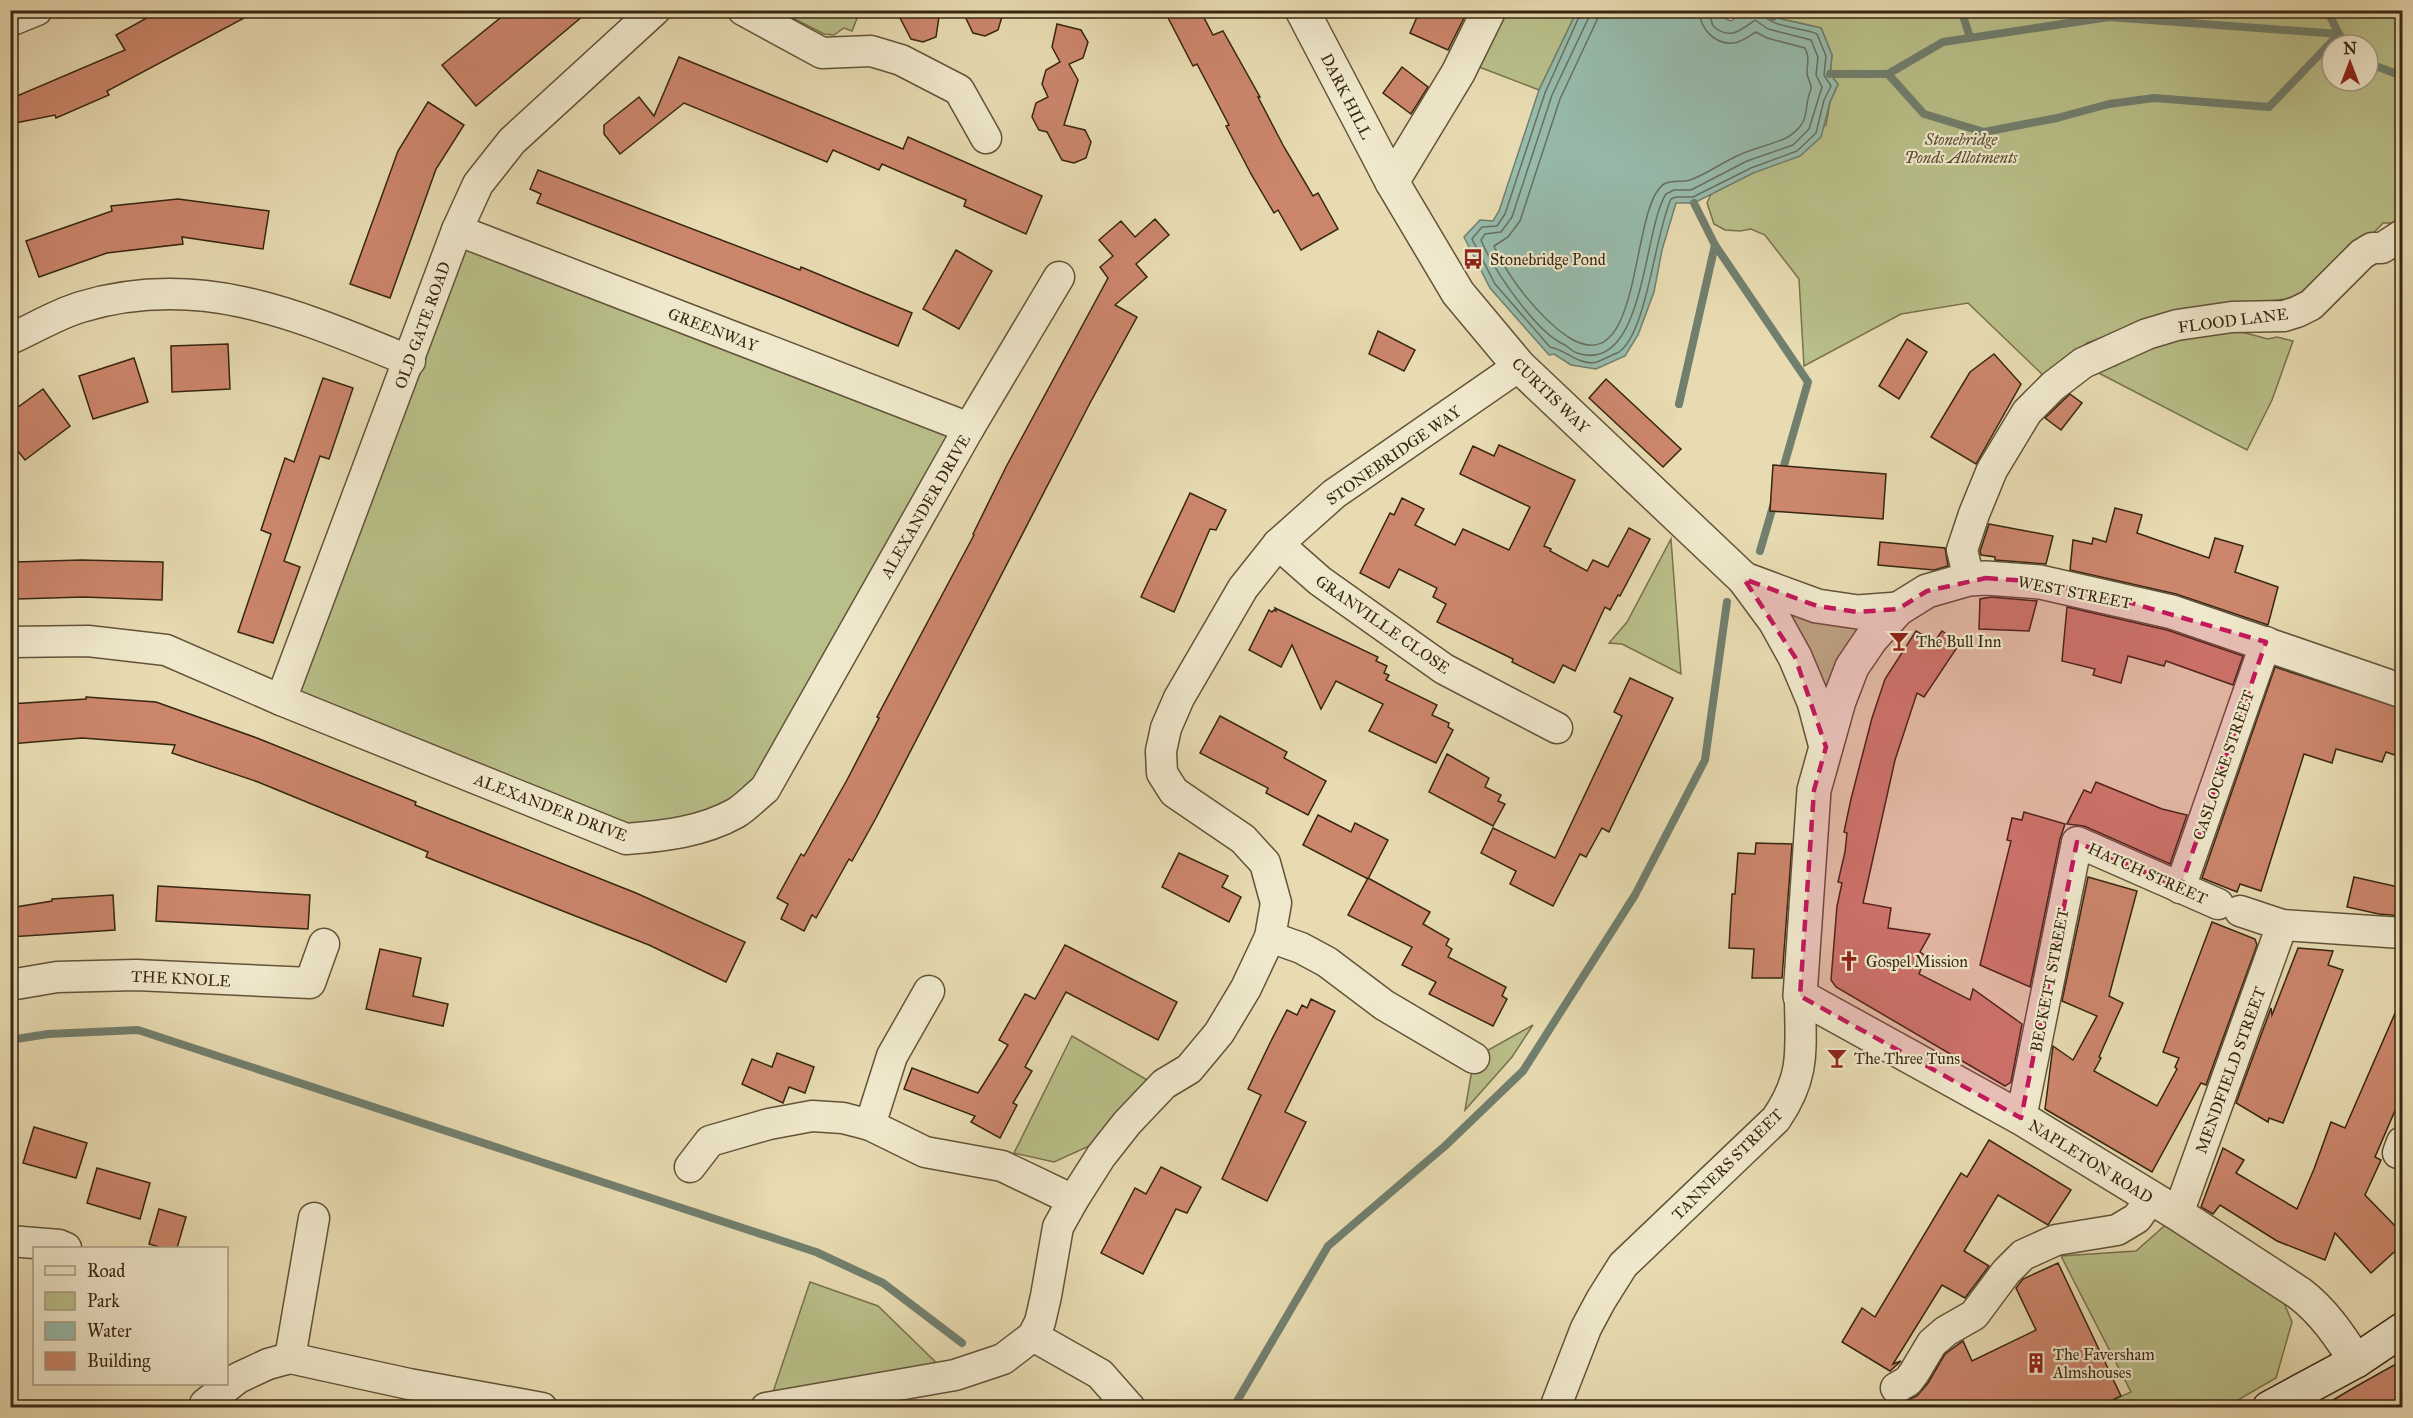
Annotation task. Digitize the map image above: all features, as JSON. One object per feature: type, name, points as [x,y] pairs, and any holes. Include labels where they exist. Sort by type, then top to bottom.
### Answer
[{"type":"street","points":[[10,21],[36,10]]},
{"type":"street","name":"OLD GATE ROAD","points":[[281,700],[410,361],[457,230],[478,184],[512,141],[655,10]]},
{"type":"street","points":[[743,10],[822,53],[871,51],[901,60],[959,90],[986,138]]},
{"type":"street","name":"DARK HILL","points":[[1302,10],[1392,182]]},
{"type":"street","points":[[1392,182],[1458,73],[1490,10]]},
{"type":"street","name":"CURTIS WAY","points":[[1392,182],[1458,293],[1519,366],[1744,579]]},
{"type":"street","name":"GREENWAY","points":[[457,230],[969,428]]},
{"type":"street","name":"FLOOD LANE","points":[[1969,579],[1962,550],[1992,470],[2027,412],[2053,386],[2083,363],[2147,334],[2177,325],[2232,317],[2284,316],[2298,312],[2311,305],[2362,254],[2372,248],[2382,248],[2403,235]]},
{"type":"street","name":"ALEXANDER DRIVE","points":[[10,642],[88,641],[166,650],[281,700],[626,839],[670,836],[711,825],[737,812],[765,789],[969,428],[1059,277]]},
{"type":"street","points":[[10,339],[80,307],[140,294],[193,293],[256,304],[333,330],[410,361]]},
{"type":"street","name":"STONEBRIDGE WAY","points":[[1033,1336],[1040,1322],[1046,1296],[1058,1227],[1073,1200],[1101,1156],[1127,1123],[1164,1084],[1189,1069],[1219,1033],[1246,988],[1270,937],[1276,903],[1265,863],[1243,839],[1174,792],[1162,773],[1161,751],[1166,728],[1194,668],[1243,588],[1278,544],[1334,494],[1519,366]]},
{"type":"street","name":"GRANVILLE CLOSE","points":[[1278,544],[1320,581],[1444,669],[1557,728]]},
{"type":"street","points":[[1744,579],[1817,606],[1858,612],[1898,609]]},
{"type":"street","points":[[1744,579],[1775,621],[1795,657],[1814,702],[1826,747]]},
{"type":"street","name":"WEST STREET","points":[[1826,747],[1839,701],[1852,667],[1871,639],[1898,609],[1927,591],[1969,579],[2040,582],[2172,612],[2266,642],[2403,691]]},
{"type":"street","name":"CASLOCKE STREET","points":[[2180,888],[2266,642]]},
{"type":"street","name":"TANNERS STREET","points":[[1555,1407],[1587,1328],[1623,1265],[1776,1119],[1791,1098],[1798,1079],[1801,1061],[1800,996],[1814,790],[1826,747]]},
{"type":"street","name":"HATCH STREET","points":[[2078,842],[2180,888],[2282,925],[2403,933]]},
{"type":"street","name":"BECKETT STREET","points":[[2021,1118],[2078,842]]},
{"type":"street","name":"MENDFIELD STREET","points":[[1896,1388],[1908,1381],[1932,1343],[1946,1331],[1974,1315],[2006,1272],[2023,1255],[2056,1240],[2117,1230],[2165,1206],[2282,925]]},
{"type":"street","points":[[1270,937],[1301,948],[1327,962],[1384,1005],[1474,1058]]},
{"type":"street","name":"THE KNOLE","points":[[10,985],[57,977],[136,975],[310,983],[324,944]]},
{"type":"street","points":[[870,1125],[892,1056],[929,991]]},
{"type":"street","name":"NAPLETON ROAD","points":[[1800,996],[2021,1118],[2165,1206],[2307,1299],[2333,1326],[2356,1361]]},
{"type":"street","points":[[690,1167],[710,1141],[769,1124],[812,1116],[843,1118],[870,1125],[925,1152],[1002,1166],[1073,1200]]},
{"type":"street","points":[[290,1358],[314,1218]]},
{"type":"street","points":[[10,1241],[64,1247]]},
{"type":"street","points":[[2269,1407],[2356,1361],[2403,1330]]},
{"type":"street","points":[[779,1406],[955,1375],[1003,1359],[1033,1336],[1100,1374],[1130,1407]]},
{"type":"street","points":[[228,1383],[268,1364],[290,1358],[409,1384],[542,1407]]},
{"type":"street","points":[[200,1398],[225,1385]]},
{"type":"highlighted area","points":[[1986,578],[2040,582],[2114,598],[2266,642],[2180,888],[2077,842],[2021,1118],[1800,996],[1814,790],[1826,747],[1795,657],[1744,579],[1817,606],[1858,612],[1898,609],[1927,591]]},
{"type":"green space","points":[[779,11],[860,11],[852,31],[844,28],[834,35],[824,34]]},
{"type":"green space","points":[[1502,11],[1577,11],[1539,90],[1474,65]]},
{"type":"green space","name":"Stonebridge Ponds Allotments","points":[[1765,11],[2402,11],[2402,218],[2395,223],[2383,223],[2337,267],[2297,294],[2285,299],[2168,314],[2087,343],[2046,378],[1968,303],[1901,314],[1804,366],[1799,279],[1765,235],[1751,229],[1725,230],[1714,224],[1707,203],[1711,194],[1753,173],[1826,125],[1830,102],[1838,84],[1830,74],[1832,55],[1821,28],[1773,17]]},
{"type":"green space","points":[[457,230],[969,428],[737,812],[626,839],[281,700]]},
{"type":"green space","points":[[2238,331],[2268,339],[2277,337],[2293,341],[2272,400],[2247,450],[2089,368],[2115,366],[2153,344]]},
{"type":"green space","points":[[1671,539],[1681,674],[1622,644],[1609,643],[1627,622]]},
{"type":"green space","points":[[1783,606],[1862,625],[1829,699]]},
{"type":"green space","points":[[1533,1025],[1512,1057],[1465,1110],[1474,1058]]},
{"type":"green space","points":[[1072,1036],[1154,1084],[1089,1146],[1054,1162],[1014,1153]]},
{"type":"green space","points":[[2170,1221],[2279,1291],[2292,1322],[2276,1378],[2226,1407],[2098,1407],[2131,1392],[2061,1256],[2136,1251]]},
{"type":"green space","points":[[810,1282],[878,1306],[948,1374],[768,1407]]},
{"type":"water","name":"Stonebridge Pond","points":[[1577,11],[1721,11],[1724,18],[1731,21],[1744,11],[1765,11],[1773,17],[1821,28],[1832,55],[1830,74],[1838,84],[1830,102],[1821,137],[1800,156],[1753,173],[1694,203],[1676,203],[1662,250],[1654,292],[1638,335],[1625,356],[1596,369],[1571,365],[1554,354],[1549,355],[1490,288],[1464,237],[1480,220],[1493,221],[1499,211],[1539,90]]},
{"type":"building","points":[[161,10],[259,10],[107,91],[109,95],[56,118],[55,115],[10,124],[10,99],[125,50],[116,35]]},
{"type":"building","points":[[510,10],[590,10],[476,106],[442,65]]},
{"type":"building","points":[[896,10],[940,10],[936,37],[923,42],[911,39]]},
{"type":"building","points":[[962,10],[1004,10],[998,30],[985,36],[973,33]]},
{"type":"building","points":[[1164,10],[1200,10],[1213,35],[1223,31],[1260,97],[1258,97],[1284,147],[1313,196],[1318,193],[1338,229],[1301,250],[1278,210],[1274,213],[1251,174],[1226,126],[1229,125],[1197,64],[1193,66]]},
{"type":"building","points":[[1420,10],[1468,10],[1448,50],[1410,33]]},
{"type":"building","points":[[1057,24],[1081,30],[1088,42],[1083,58],[1069,64],[1078,80],[1064,125],[1085,130],[1091,142],[1086,158],[1074,163],[1062,160],[1047,132],[1039,130],[1032,117],[1036,103],[1048,97],[1042,84],[1046,70],[1060,62],[1052,47]]},
{"type":"building","points":[[679,57],[903,149],[908,137],[1042,196],[1026,234],[964,206],[966,200],[882,164],[879,170],[833,150],[827,162],[684,103],[620,154],[604,134],[604,125],[639,97],[654,116]]},
{"type":"building","points":[[1402,67],[1428,87],[1411,114],[1383,93]]},
{"type":"building","points":[[428,102],[464,125],[436,169],[390,298],[350,284],[398,151]]},
{"type":"building","points":[[538,170],[800,270],[801,267],[912,313],[898,346],[537,203],[541,194],[530,189]]},
{"type":"building","points":[[178,199],[269,211],[263,249],[182,237],[183,244],[107,253],[39,277],[26,241],[112,211],[111,206]]},
{"type":"building","points":[[1155,219],[1169,235],[1136,264],[1147,277],[1115,305],[1137,317],[1090,403],[876,818],[852,861],[849,859],[816,918],[812,915],[804,931],[781,919],[788,904],[777,898],[801,854],[804,856],[847,780],[879,718],[877,717],[974,535],[1006,467],[1108,278],[1100,267],[1113,256],[1099,240],[1121,221],[1135,237]]},
{"type":"building","points":[[956,250],[992,271],[959,329],[923,309]]},
{"type":"building","points":[[1378,331],[1415,350],[1404,371],[1369,354]]},
{"type":"building","points":[[1907,339],[1927,352],[1899,399],[1879,386]]},
{"type":"building","points":[[228,344],[230,389],[172,392],[171,346]]},
{"type":"building","points":[[1994,354],[2021,384],[1976,464],[1931,437],[1970,372]]},
{"type":"building","points":[[134,358],[148,402],[93,419],[79,376]]},
{"type":"building","points":[[323,378],[353,388],[329,459],[320,456],[284,561],[300,567],[273,643],[238,632],[271,534],[261,530],[285,458],[294,462]]},
{"type":"building","points":[[1606,379],[1681,449],[1663,467],[1589,398]]},
{"type":"building","points":[[43,389],[70,426],[25,460],[10,441],[10,413]]},
{"type":"building","points":[[2070,394],[2082,403],[2061,430],[2045,418]]},
{"type":"building","points":[[1499,445],[1575,480],[1544,546],[1551,549],[1550,551],[1587,571],[1593,560],[1608,567],[1629,528],[1650,539],[1620,596],[1618,595],[1610,610],[1605,607],[1575,671],[1563,665],[1554,683],[1512,662],[1513,659],[1437,622],[1446,604],[1433,597],[1437,588],[1399,569],[1389,588],[1360,573],[1390,513],[1394,515],[1402,498],[1424,509],[1415,525],[1455,545],[1463,529],[1509,550],[1530,507],[1460,474],[1473,446],[1494,456]]},
{"type":"building","points":[[1773,465],[1886,474],[1883,519],[1770,511]]},
{"type":"building","points":[[1190,493],[1226,510],[1216,530],[1210,529],[1174,612],[1141,597]]},
{"type":"building","points":[[2115,508],[2142,515],[2137,533],[2209,558],[2215,538],[2243,546],[2235,572],[2278,587],[2268,625],[2176,594],[2070,570],[2073,540],[2092,544],[2093,538],[2106,542]]},
{"type":"building","points":[[1989,524],[2053,536],[2046,564],[1995,560],[1995,557],[1981,555],[1980,551]]},
{"type":"building","points":[[1880,542],[1945,548],[1948,566],[1934,570],[1878,565]]},
{"type":"building","points":[[81,560],[163,562],[162,600],[84,597],[17,599],[16,562]]},
{"type":"building","points":[[1991,597],[2037,601],[2029,631],[1979,629],[1980,599]]},
{"type":"building","points":[[2067,607],[2167,630],[2243,656],[2233,685],[2166,661],[2164,666],[2128,656],[2121,683],[2093,675],[2095,669],[2062,661]]},
{"type":"building","points":[[1275,608],[1378,657],[1376,661],[1387,666],[1384,673],[1389,675],[1386,680],[1437,705],[1432,715],[1449,723],[1448,727],[1453,730],[1436,763],[1369,731],[1383,704],[1336,681],[1321,709],[1292,645],[1281,667],[1249,650],[1269,610],[1276,611]]},
{"type":"building","points":[[1916,631],[1934,642],[1942,631],[1960,643],[1924,697],[1917,693],[1895,760],[1863,903],[1891,908],[1888,928],[1930,934],[1920,952],[1926,956],[1919,974],[1970,1000],[1973,989],[2022,1024],[2011,1082],[2005,1086],[1836,987],[1831,980],[1837,906],[1842,883],[1838,882],[1845,852],[1847,833],[1844,832],[1851,799],[1872,718],[1885,679]]},
{"type":"building","points":[[2275,667],[2403,709],[2403,758],[2386,752],[2382,762],[2336,749],[2332,763],[2304,754],[2261,891],[2240,884],[2237,892],[2202,878]]},
{"type":"building","points":[[1630,678],[1673,698],[1609,832],[1602,828],[1586,857],[1580,854],[1553,906],[1510,884],[1516,871],[1481,853],[1493,828],[1555,858],[1622,716],[1614,712]]},
{"type":"building","points":[[86,697],[156,702],[257,738],[416,802],[415,805],[636,893],[745,942],[726,982],[649,945],[426,857],[428,852],[258,782],[172,753],[175,745],[82,738],[10,744],[10,704],[86,699]]},
{"type":"building","points":[[1220,716],[1287,752],[1284,758],[1326,781],[1308,815],[1266,793],[1268,788],[1200,753]]},
{"type":"building","points":[[1447,754],[1489,778],[1485,787],[1501,795],[1498,801],[1505,804],[1493,826],[1429,792]]},
{"type":"building","points":[[2096,782],[2162,809],[2187,815],[2170,864],[2084,826],[2067,824],[2084,790],[2091,793]]},
{"type":"building","points":[[2024,812],[2065,824],[2030,987],[1980,965],[2011,841],[2007,840],[2012,818],[2022,820]]},
{"type":"building","points":[[1318,815],[1351,832],[1355,823],[1388,840],[1368,879],[1303,845]]},
{"type":"building","points":[[1756,843],[1792,844],[1782,978],[1752,978],[1754,949],[1729,948],[1732,894],[1735,894],[1738,853],[1755,854]]},
{"type":"building","points":[[1179,853],[1228,876],[1222,887],[1241,897],[1229,922],[1162,887]]},
{"type":"building","points":[[2088,877],[2137,891],[2109,996],[2123,1003],[2094,1071],[2157,1106],[2177,1069],[2175,1067],[2179,1058],[2163,1052],[2212,922],[2255,939],[2257,945],[2206,1085],[2201,1083],[2152,1172],[2045,1109],[2053,1046],[2073,1060],[2097,1016],[2062,1001]]},
{"type":"building","points":[[2354,877],[2403,888],[2403,916],[2379,914],[2347,907]]},
{"type":"building","points":[[1368,878],[1430,912],[1423,924],[1449,939],[1446,945],[1452,949],[1448,957],[1506,987],[1502,996],[1507,999],[1493,1026],[1429,994],[1436,982],[1402,965],[1412,947],[1348,915]]},
{"type":"building","points":[[158,886],[310,895],[308,929],[156,921]]},
{"type":"building","points":[[113,895],[115,930],[10,937],[10,908],[52,901],[52,899]]},
{"type":"building","points":[[1065,945],[1177,1002],[1158,1040],[1066,992],[1025,1067],[1032,1071],[1013,1103],[1017,1105],[1000,1138],[971,1122],[975,1116],[904,1089],[912,1068],[978,1093],[1008,1045],[999,1040],[1025,994],[1035,999]]},
{"type":"building","points":[[2298,948],[2333,951],[2328,965],[2343,970],[2283,1123],[2269,1118],[2268,1122],[2236,1103],[2271,1008],[2272,1015]]},
{"type":"building","points":[[380,949],[421,958],[413,996],[448,1004],[443,1026],[366,1009]]},
{"type":"building","points":[[2403,995],[2403,1092],[2375,1157],[2381,1160],[2365,1195],[2403,1234],[2403,1244],[2371,1273],[2335,1233],[2325,1260],[2277,1241],[2220,1205],[2213,1214],[2201,1207],[2223,1148],[2244,1160],[2236,1173],[2297,1209],[2331,1122],[2345,1128]]},
{"type":"building","points":[[1311,999],[1335,1011],[1285,1112],[1306,1122],[1267,1201],[1222,1179],[1261,1095],[1248,1089],[1270,1043],[1287,1010],[1297,1015],[1302,1005],[1307,1008]]},
{"type":"building","points":[[777,1053],[814,1067],[805,1093],[789,1087],[783,1103],[742,1084],[752,1059],[772,1067]]},
{"type":"building","points":[[34,1127],[87,1143],[76,1178],[23,1163]]},
{"type":"building","points":[[1989,1140],[2071,1190],[2048,1225],[1998,1195],[1964,1251],[1989,1266],[1965,1298],[1942,1285],[1893,1364],[1901,1361],[1890,1371],[1842,1342],[1862,1308],[1875,1317],[1961,1173],[1967,1177]]},
{"type":"building","points":[[1161,1167],[1201,1187],[1187,1213],[1176,1209],[1143,1274],[1101,1253],[1135,1188],[1146,1194]]},
{"type":"building","points":[[97,1168],[150,1183],[140,1219],[87,1203]]},
{"type":"building","points":[[159,1209],[186,1217],[177,1247],[160,1247],[149,1244]]},
{"type":"building","name":"The Faversham Almshouses","points":[[2058,1263],[2121,1396],[2098,1407],[1873,1407],[1886,1401],[1897,1405],[1917,1396],[1928,1383],[1945,1354],[1963,1341],[1972,1361],[2036,1330],[2016,1288],[2023,1279]]},
{"type":"building","points":[[2403,1360],[2403,1407],[2321,1407],[2355,1387]]},
{"type":"waterway","points":[[1773,17],[1777,10]]},
{"type":"waterway","points":[[1961,10],[1970,37]]},
{"type":"waterway","points":[[1888,74],[1924,114],[1984,132],[2057,118],[2109,104],[2154,98],[2269,107],[2339,34],[2327,10]]},
{"type":"waterway","points":[[1830,74],[1888,74],[1943,42],[2109,17],[2325,33]]},
{"type":"waterway","points":[[2380,68],[2402,76]]},
{"type":"waterway","points":[[1679,404],[1715,245],[1694,203]]},
{"type":"waterway","points":[[1715,245],[1808,382],[1781,476]]},
{"type":"waterway","points":[[1760,551],[1774,503]]},
{"type":"waterway","points":[[1233,1408],[1328,1246],[1445,1146],[1523,1071],[1635,895],[1705,760],[1727,602]]},
{"type":"waterway","points":[[10,1040],[48,1034],[138,1030],[816,1252],[883,1283],[962,1343]]},
{"type":"place","name":"Stonebridge Pond","points":[[1473,259]]},
{"type":"place","name":"The Bull Inn","points":[[1899,641]]},
{"type":"place","name":"Gospel Mission","points":[[1849,961]]},
{"type":"place","name":"The Three Tuns","points":[[1837,1058]]},
{"type":"place","name":"The Faversham Almshouses","points":[[2036,1363]]}]
